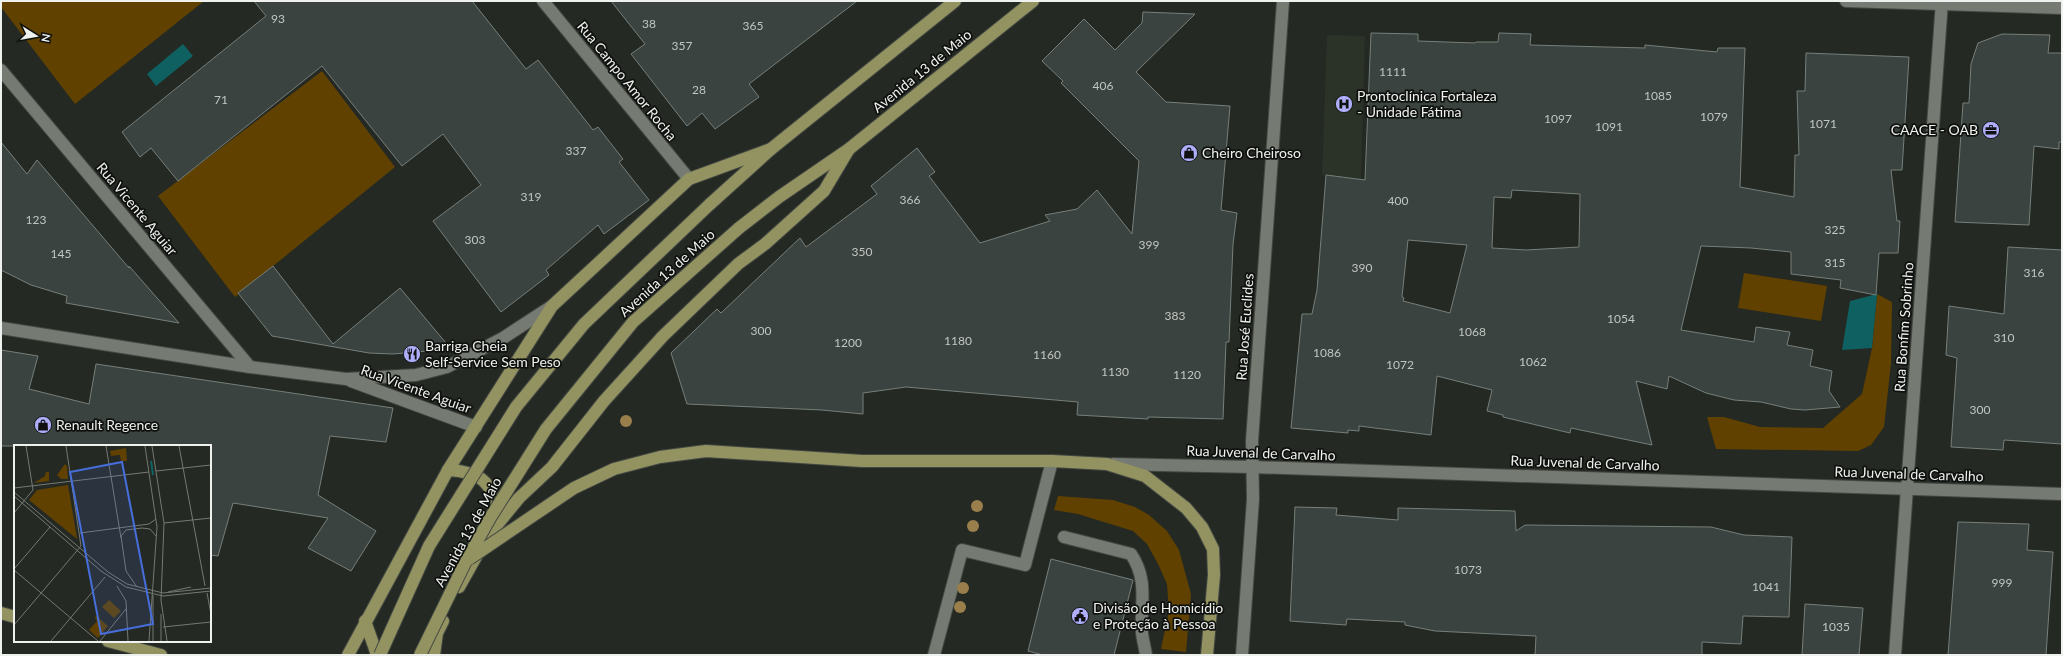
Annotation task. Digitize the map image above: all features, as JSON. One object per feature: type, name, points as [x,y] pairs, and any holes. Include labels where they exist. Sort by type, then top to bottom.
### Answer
[{"type":"main road","name":"Avenida 13 de Maio","points":[[380,655],[429,546],[516,407],[584,324],[709,205],[771,149],[955,1]]},
{"type":"main road","name":"Avenida 13 de Maio","points":[[420,655],[466,561],[490,518],[546,430],[633,322],[739,228],[779,197],[849,148],[1033,1]]},
{"type":"main road","points":[[434,655],[437,633],[462,582],[487,537],[503,517],[519,498],[552,467],[604,401],[662,336],[738,264],[765,244],[824,191],[849,148]]},
{"type":"main road","points":[[348,655],[365,620],[448,470],[552,306],[689,179],[771,149]]},
{"type":"main road","points":[[466,561],[574,488],[614,469],[660,457],[706,451],[862,461],[1052,461],[1108,464],[1145,476],[1186,508],[1202,527],[1214,549],[1214,575],[1207,655]]},
{"type":"main road","points":[[448,470],[480,477],[492,491],[503,517]]},
{"type":"main road","points":[[1,613],[14,617]]},
{"type":"main road","points":[[365,620],[376,652],[380,655]]},
{"type":"main road","points":[[112,642],[161,655]]},
{"type":"street","name":"Rua Campo Amor Rocha","points":[[543,1],[689,179]]},
{"type":"street","name":"Rua José Euclides","points":[[1242,655],[1253,499],[1252,441],[1283,1]]},
{"type":"street","points":[[1846,1],[2062,8]]},
{"type":"street","name":"Rua Bonfim Sobrinho","points":[[1895,655],[1942,3]]},
{"type":"street","name":"Rua Vicente Aguiar","points":[[1,70],[250,367]]},
{"type":"street","name":"Rua Vicente Aguiar","points":[[1,328],[250,367],[346,379],[416,375],[447,367],[503,338],[552,306]]},
{"type":"street","name":"Rua Vicente Aguiar","points":[[346,379],[476,427]]},
{"type":"street","points":[[934,655],[962,550],[1024,565],[1052,461]]},
{"type":"street","name":"Rua Juvenal de Carvalho","points":[[1108,464],[1252,467],[2062,494]]},
{"type":"street","points":[[1064,537],[1131,554],[1139,566],[1141,576],[1143,592],[1142,633],[1146,655]]},
{"type":"shaded area","points":[[1,1],[204,1],[75,104],[1,7]]},
{"type":"shaded area","name":"Prontoclínica Fortaleza - Unidade Fátima","points":[[1327,35],[1365,36],[1361,180],[1322,175]]},
{"type":"shaded area","points":[[322,71],[395,167],[235,297],[158,196]]},
{"type":"shaded area","points":[[1744,273],[1827,286],[1821,321],[1738,308]]},
{"type":"shaded area","points":[[1877,294],[1892,302],[1891,363],[1884,427],[1871,445],[1858,451],[1716,449],[1707,417],[1724,417],[1760,427],[1823,428],[1862,394],[1872,348]]},
{"type":"shaded area","points":[[1058,496],[1113,500],[1135,507],[1149,515],[1167,531],[1179,550],[1191,594],[1186,652],[1161,649],[1169,611],[1167,584],[1147,544],[1133,531],[1078,514],[1054,510]]},
{"type":"water","points":[[183,44],[193,56],[156,86],[147,74]]},
{"type":"water","points":[[1877,294],[1872,348],[1842,350],[1850,301]]},
{"type":"building","points":[[254,1],[472,1],[526,69],[538,60],[593,130],[598,127],[623,159],[619,162],[649,200],[604,234],[598,225],[546,270],[549,275],[501,312],[433,221],[481,185],[443,134],[402,166],[322,66],[178,181],[151,148],[140,157],[122,132],[266,16]]},
{"type":"building","points":[[611,1],[857,1],[749,84],[759,97],[715,129],[702,113],[687,126],[631,54],[645,44]]},
{"type":"building","points":[[1143,12],[1195,14],[1136,72],[1166,102],[1230,106],[1221,210],[1237,213],[1233,244],[1229,342],[1226,342],[1223,419],[1148,417],[1148,419],[1077,415],[1078,402],[906,387],[863,393],[863,414],[822,410],[687,404],[671,353],[717,309],[721,313],[800,238],[806,247],[877,194],[871,186],[917,148],[935,172],[929,176],[980,243],[1050,221],[1045,215],[1077,209],[1097,190],[1132,234],[1139,161],[1061,83],[1063,81],[1042,61],[1084,19],[1115,50],[1142,23]]},
{"type":"building","points":[[1371,33],[1418,34],[1418,41],[1475,43],[1498,42],[1499,33],[1531,34],[1530,45],[1645,48],[1645,45],[1717,52],[1718,48],[1745,48],[1740,187],[1794,197],[1795,155],[1799,155],[1797,91],[1805,91],[1806,53],[1909,57],[1902,170],[1891,170],[1897,221],[1900,221],[1898,253],[1879,253],[1876,295],[1840,288],[1841,280],[1791,274],[1791,252],[1751,248],[1701,246],[1681,330],[1754,342],[1756,327],[1790,332],[1787,345],[1813,350],[1810,366],[1832,371],[1829,391],[1840,407],[1805,410],[1791,409],[1761,402],[1734,400],[1706,393],[1669,376],[1667,389],[1636,381],[1652,445],[1571,428],[1570,433],[1503,417],[1503,415],[1487,411],[1492,390],[1437,376],[1431,435],[1359,426],[1359,431],[1348,430],[1348,433],[1291,428],[1302,314],[1312,314],[1317,290],[1326,175],[1365,180]],"holes":[[[1512,190],[1580,194],[1579,247],[1526,250],[1492,248],[1494,197],[1511,198]],[[1408,240],[1467,245],[1450,313],[1403,301],[1404,298],[1402,297]]]},
{"type":"building","points":[[2002,34],[2050,35],[2048,53],[2062,53],[2062,142],[2059,142],[2059,149],[2034,146],[2029,225],[1955,222],[1963,103],[1969,103],[1971,64],[1978,43]]},
{"type":"building","points":[[1,142],[27,174],[37,160],[129,268],[129,266],[179,323],[66,303],[67,296],[31,285],[1,270]]},
{"type":"building","points":[[2008,247],[2062,250],[2062,444],[2004,440],[2003,450],[1951,447],[1957,358],[1946,355],[1949,306],[2004,314]]},
{"type":"building","points":[[273,266],[333,344],[400,288],[451,349],[393,354],[369,353],[272,336],[238,293]]},
{"type":"building","points":[[1,350],[38,356],[29,389],[89,404],[96,364],[393,408],[386,442],[330,436],[318,495],[376,531],[351,571],[308,548],[328,518],[233,503],[218,556],[211,555],[211,445],[1,446]]},
{"type":"building","points":[[1295,507],[1337,508],[1336,515],[1398,520],[1398,508],[1515,511],[1516,531],[1525,525],[1711,527],[1744,535],[1792,537],[1789,617],[1743,616],[1741,644],[1702,642],[1702,655],[1535,655],[1536,636],[1435,631],[1405,625],[1405,622],[1347,619],[1346,625],[1290,621]]},
{"type":"building","points":[[1958,522],[2029,524],[2027,550],[2053,552],[2046,655],[1948,655]]},
{"type":"building","name":"Divisão de Homicídio e Proteção à Pessoa","points":[[1051,559],[1133,580],[1114,655],[1043,655],[1028,651]]},
{"type":"building","points":[[1805,604],[1863,608],[1859,655],[1802,655]]},
{"type":"place","name":"Prontoclínica Fortaleza - Unidade Fátima","points":[[1344,104]]},
{"type":"place","name":"CAACE - OAB","points":[[1991,130]]},
{"type":"place","name":"Cheiro Cheiroso","points":[[1189,153]]},
{"type":"place","name":"Barriga Cheia Self-Service Sem Peso","points":[[412,354]]},
{"type":"place","name":"Renault Regence","points":[[43,425]]},
{"type":"place","name":"Divisão de Homicídio e Proteção à Pessoa","points":[[1080,616]]}]
